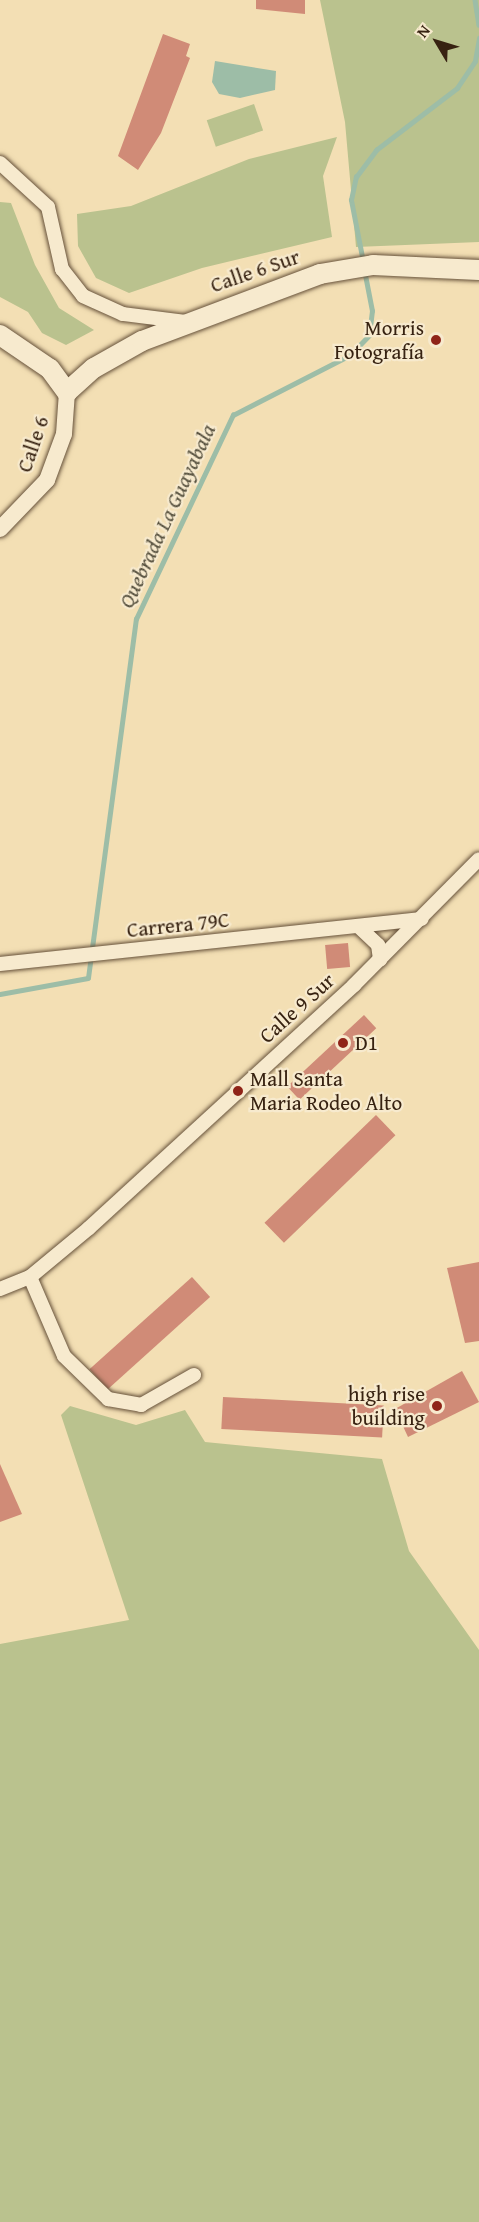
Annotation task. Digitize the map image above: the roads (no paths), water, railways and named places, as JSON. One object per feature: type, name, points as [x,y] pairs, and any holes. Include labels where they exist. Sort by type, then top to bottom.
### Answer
[{"type":"main road","name":"Calle 6 Sur","points":[[67,392],[122,351],[186,321],[320,274],[374,265],[479,270]]},
{"type":"main road","points":[[0,335],[50,369],[67,392]]},
{"type":"street","points":[[0,163],[33,187],[48,207],[62,269],[83,296],[123,314],[186,321]]},
{"type":"street","name":"Calle 6","points":[[0,529],[47,480],[64,434],[67,392]]},
{"type":"street","name":"Calle 9 Sur","points":[[0,1289],[30,1277],[380,960],[479,859]]},
{"type":"street","name":"Carrera 79C","points":[[0,964],[360,928],[422,919]]},
{"type":"street","points":[[360,928],[378,945],[380,960]]},
{"type":"street","points":[[30,1277],[64,1356],[108,1399],[141,1405],[194,1375]]},
{"type":"waterway","name":"Quebrada La Guayabala","points":[[475,0],[479,25]]},
{"type":"waterway","name":"Quebrada La Guayabala","points":[[363,262],[351,200],[356,177],[376,150],[457,88],[475,61],[479,38]]},
{"type":"waterway","name":"Quebrada La Guayabala","points":[[0,994],[88,978],[136,619],[233,415],[350,355],[369,335],[372,311],[364,270]]},
{"type":"place","name":"Morris Fotografía","points":[[436,340]]},
{"type":"place","name":"D1","points":[[343,1043]]},
{"type":"place","name":"Mall Santa Maria Rodeo Alto","points":[[238,1091]]},
{"type":"place","name":"high rise building","points":[[437,1406]]}]
